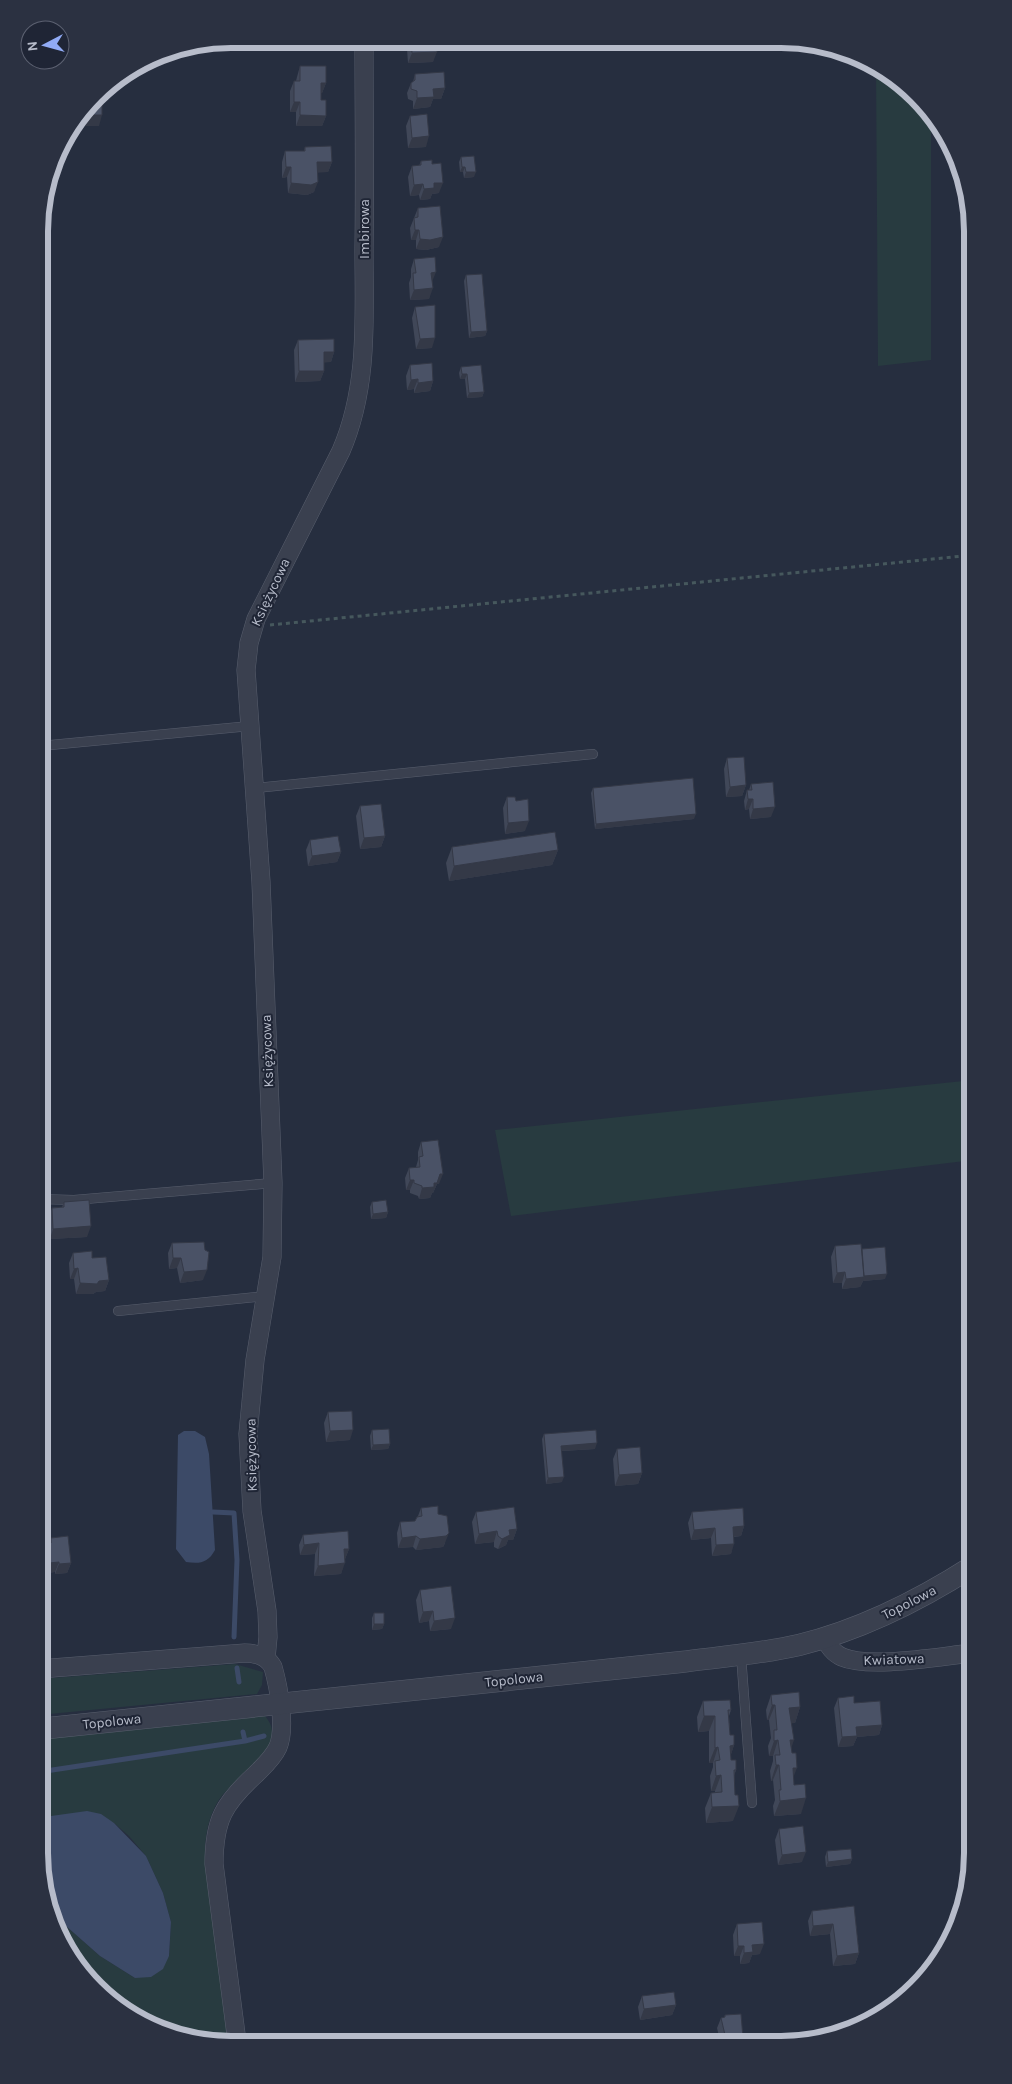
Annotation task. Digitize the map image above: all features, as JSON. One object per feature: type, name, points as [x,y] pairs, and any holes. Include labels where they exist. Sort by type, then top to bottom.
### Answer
[{"type":"street","name":"Imbirowa","points":[[354,417],[364,359],[364,48]]},
{"type":"street","name":"Księżycowa","points":[[236,2036],[214,1864],[214,1836],[224,1807],[271,1759],[278,1748],[282,1728],[273,1667],[266,1658],[268,1637],[267,1611],[254,1527],[248,1443],[255,1360],[272,1257],[273,1182],[256,788],[246,670],[249,643],[254,623],[342,451],[354,417]]},
{"type":"street","name":"Topolowa","points":[[48,1728],[741,1655],[791,1647],[824,1638],[880,1617],[964,1571]]},
{"type":"street","name":"Kwiatowa","points":[[824,1638],[831,1650],[841,1657],[852,1660],[889,1660],[964,1654]]},
{"type":"street","points":[[48,1668],[245,1653],[253,1653],[266,1658]]},
{"type":"lane","points":[[48,745],[250,726]]},
{"type":"lane","points":[[256,788],[592,754]]},
{"type":"lane","points":[[48,1199],[74,1200],[273,1182]]},
{"type":"lane","points":[[118,1311],[266,1296]]},
{"type":"lane","points":[[741,1655],[752,1802]]},
{"type":"path","points":[[254,623],[267,625],[301,624],[964,556]]},
{"type":"green space","points":[[876,74],[893,85],[911,101],[931,125],[931,360],[878,366]]},
{"type":"green space","points":[[964,1081],[964,1161],[511,1216],[495,1130]]},
{"type":"green space","points":[[235,1664],[263,1672],[262,1685],[257,1694],[48,1714],[48,1678]]},
{"type":"green space","points":[[264,1715],[271,1727],[272,1739],[257,1762],[224,1793],[217,1803],[210,1819],[205,1842],[227,2036],[207,2035],[183,2030],[161,2023],[139,2012],[119,1999],[101,1983],[85,1965],[72,1945],[60,1921],[100,1956],[135,1978],[169,1956],[171,1922],[163,1893],[146,1856],[129,1836],[114,1823],[52,1816],[48,1818],[48,1737]]},
{"type":"water","points":[[184,1431],[195,1431],[205,1437],[209,1454],[215,1550],[209,1558],[199,1563],[186,1562],[176,1549],[178,1435]]},
{"type":"water","points":[[87,1811],[101,1814],[114,1823],[146,1856],[163,1893],[171,1922],[169,1956],[163,1969],[151,1977],[135,1978],[100,1956],[60,1921],[49,1877],[48,1818]]},
{"type":"building","points":[[412,48],[437,48],[437,52],[412,53]]},
{"type":"building","points":[[300,66],[326,66],[326,83],[321,83],[321,100],[326,100],[326,116],[300,115],[300,102],[294,102],[294,81],[300,81]]},
{"type":"building","points":[[444,72],[445,88],[433,89],[434,97],[417,98],[417,91],[411,89],[411,83],[415,80],[415,74]]},
{"type":"building","points":[[102,100],[102,115],[89,115]]},
{"type":"building","points":[[427,114],[429,136],[412,138],[410,116]]},
{"type":"building","points":[[331,146],[332,162],[317,162],[318,182],[311,185],[291,183],[291,167],[286,167],[285,151],[305,151],[305,147]]},
{"type":"building","points":[[474,156],[476,172],[466,172],[465,167],[462,167],[461,157]]},
{"type":"building","points":[[432,160],[432,164],[441,163],[443,183],[434,183],[434,188],[424,189],[423,184],[414,185],[412,166],[421,165],[421,161]]},
{"type":"building","points":[[440,206],[443,237],[430,240],[420,239],[419,230],[415,230],[414,218],[418,217],[418,208]]},
{"type":"building","points":[[435,257],[436,272],[431,273],[433,288],[414,290],[413,273],[416,273],[414,259]]},
{"type":"building","points":[[482,274],[487,331],[471,332],[466,275]]},
{"type":"building","points":[[435,305],[435,338],[420,339],[415,307]]},
{"type":"building","points":[[334,339],[334,352],[324,352],[324,371],[299,371],[298,340]]},
{"type":"building","points":[[432,363],[433,381],[418,383],[418,379],[411,380],[410,365]]},
{"type":"building","points":[[481,365],[484,392],[469,393],[467,374],[462,374],[461,367]]},
{"type":"building","points":[[744,757],[746,785],[730,787],[727,758]]},
{"type":"building","points":[[693,778],[696,814],[596,824],[593,788]]},
{"type":"building","points":[[773,782],[775,807],[753,809],[753,799],[748,799],[747,790],[752,790],[751,784]]},
{"type":"building","points":[[507,797],[515,797],[516,801],[528,799],[529,821],[508,823]]},
{"type":"building","points":[[381,804],[385,836],[364,838],[360,806]]},
{"type":"building","points":[[555,832],[558,850],[454,866],[452,847]]},
{"type":"building","points":[[338,836],[341,852],[312,856],[310,840]]},
{"type":"building","points":[[438,1140],[443,1174],[440,1174],[437,1183],[434,1183],[434,1187],[422,1188],[422,1186],[414,1183],[414,1180],[410,1180],[409,1168],[420,1167],[419,1157],[423,1156],[421,1142]]},
{"type":"building","points":[[89,1200],[91,1226],[53,1229],[52,1208],[64,1207],[64,1202]]},
{"type":"building","points":[[386,1200],[388,1212],[373,1214],[372,1202]]},
{"type":"building","points":[[204,1242],[205,1250],[209,1252],[207,1270],[184,1272],[181,1258],[173,1258],[172,1243]]},
{"type":"building","points":[[861,1244],[864,1277],[846,1279],[845,1272],[837,1273],[835,1246]]},
{"type":"building","points":[[885,1247],[887,1274],[864,1276],[862,1249]]},
{"type":"building","points":[[92,1251],[92,1258],[106,1257],[109,1280],[99,1281],[97,1284],[80,1283],[78,1268],[74,1269],[73,1253]]},
{"type":"building","points":[[352,1411],[353,1430],[330,1431],[328,1412]]},
{"type":"building","points":[[389,1429],[390,1444],[373,1445],[372,1430]]},
{"type":"building","points":[[596,1430],[597,1443],[561,1446],[564,1477],[548,1478],[544,1434]]},
{"type":"building","points":[[640,1447],[642,1473],[619,1475],[617,1449]]},
{"type":"building","points":[[438,1506],[438,1514],[447,1516],[449,1533],[446,1536],[420,1539],[416,1536],[402,1538],[400,1522],[415,1521],[417,1517],[422,1516],[421,1508]]},
{"type":"building","points":[[514,1507],[517,1529],[509,1530],[510,1535],[502,1539],[498,1536],[497,1531],[479,1534],[476,1512]]},
{"type":"building","points":[[743,1508],[744,1526],[733,1527],[734,1544],[716,1545],[715,1528],[694,1530],[692,1512]]},
{"type":"building","points":[[348,1531],[349,1549],[344,1549],[345,1563],[318,1566],[319,1543],[304,1545],[303,1535]]},
{"type":"building","points":[[68,1536],[71,1563],[49,1563],[48,1544],[51,1543],[51,1538]]},
{"type":"building","points":[[451,1586],[455,1618],[434,1621],[433,1611],[423,1612],[420,1590]]},
{"type":"building","points":[[374,1613],[384,1613],[384,1624],[374,1624]]},
{"type":"building","points":[[799,1692],[800,1707],[789,1708],[794,1740],[790,1740],[792,1753],[796,1753],[797,1768],[793,1768],[794,1785],[805,1784],[806,1798],[780,1801],[779,1765],[776,1765],[775,1755],[780,1755],[778,1740],[774,1741],[774,1730],[777,1730],[775,1705],[772,1705],[771,1695]]},
{"type":"building","points":[[854,1696],[854,1703],[880,1701],[882,1725],[856,1727],[857,1736],[842,1737],[838,1698]]},
{"type":"building","points":[[730,1700],[731,1710],[728,1710],[730,1735],[734,1735],[734,1745],[730,1746],[731,1760],[736,1760],[736,1770],[734,1770],[735,1795],[738,1795],[739,1806],[712,1807],[711,1793],[722,1792],[721,1775],[716,1776],[715,1761],[720,1760],[718,1747],[715,1748],[715,1716],[704,1716],[703,1701]]},
{"type":"building","points":[[803,1826],[806,1852],[782,1855],[779,1829]]},
{"type":"building","points":[[851,1849],[852,1859],[828,1862],[827,1851]]},
{"type":"building","points":[[854,1906],[859,1953],[837,1956],[833,1924],[813,1926],[812,1911]]},
{"type":"building","points":[[762,1922],[764,1944],[752,1945],[753,1952],[744,1953],[744,1946],[738,1946],[737,1924]]},
{"type":"building","points":[[674,1992],[676,2005],[644,2009],[642,1996]]},
{"type":"building","points":[[741,2014],[743,2036],[725,2036],[721,2018],[725,2017],[725,2015]]},
{"type":"waterway","points":[[213,1512],[234,1513],[237,1560],[234,1637]]},
{"type":"waterway","points":[[237,1668],[239,1682]]},
{"type":"waterway","points":[[243,1732],[245,1741]]},
{"type":"waterway","points":[[48,1771],[245,1741],[264,1736]]}]
